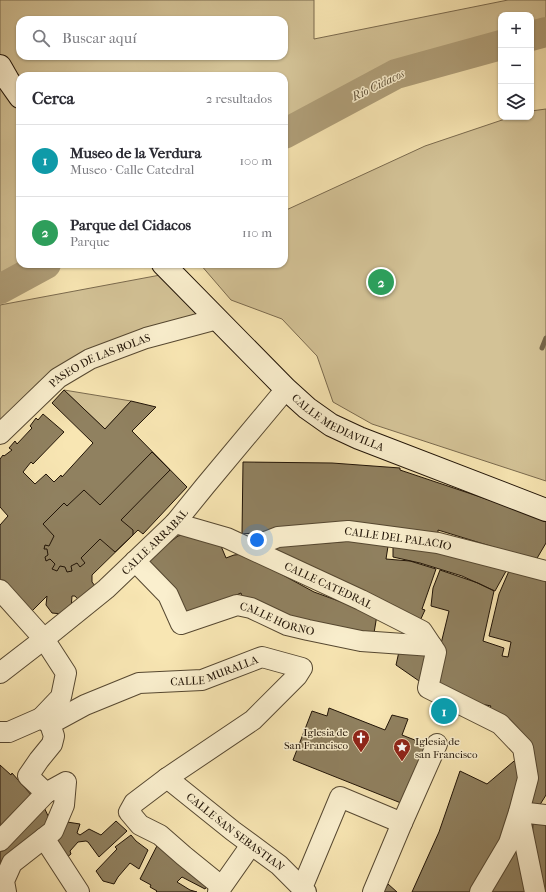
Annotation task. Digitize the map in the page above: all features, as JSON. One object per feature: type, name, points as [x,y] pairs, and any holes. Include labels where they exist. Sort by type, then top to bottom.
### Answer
[{"type":"street","points":[[0,66],[16,91]]},
{"type":"street","name":"CALLE MEDIAVILLA","points":[[167,269],[286,389],[331,425],[359,438],[546,510]]},
{"type":"street","name":"PASEO DE LAS BOLAS","points":[[0,434],[58,378],[90,359],[146,338],[217,319]]},
{"type":"street","name":"CALLE ARRABAL","points":[[0,672],[106,589],[175,523],[204,486],[286,389]]},
{"type":"street","name":"CALLE CATEDRAL","points":[[175,523],[227,538],[361,600],[422,631],[432,646]]},
{"type":"street","name":"CALLE DEL PALACIO","points":[[250,548],[278,537],[348,531],[438,543],[546,571]]},
{"type":"street","name":"CALLE HORNO","points":[[135,561],[168,595],[181,624],[237,605],[251,608],[287,625],[315,632],[360,641],[432,646]]},
{"type":"street","points":[[0,590],[44,639],[66,673],[61,697],[46,721],[9,732],[0,732]]},
{"type":"street","points":[[432,646],[436,652],[428,688],[500,724],[522,748],[528,778],[509,843],[480,892]]},
{"type":"street","name":"CALLE MURALLA","points":[[46,721],[139,683],[202,680],[262,658],[302,668],[297,676],[253,720],[167,778],[134,803],[129,812],[140,825],[160,835],[220,889]]},
{"type":"street","points":[[46,721],[54,736],[52,744],[28,776],[46,793]]},
{"type":"street","points":[[373,892],[437,744]]},
{"type":"street","name":"CALLE SAN SEBASTIAN","points":[[167,778],[233,831],[279,865],[304,890]]},
{"type":"street","points":[[0,841],[46,793],[66,782],[64,805],[53,831],[12,863],[4,881],[6,892]]},
{"type":"street","points":[[304,890],[340,797],[402,823]]},
{"type":"street","points":[[519,812],[544,812]]},
{"type":"street","points":[[519,812],[535,892]]},
{"type":"street","points":[[44,838],[79,892]]},
{"type":"street","points":[[220,889],[251,844]]},
{"type":"shaded area","points":[[0,0],[314,0],[314,39],[508,0],[546,0],[546,32],[534,35],[534,12],[498,12],[498,46],[396,74],[288,132],[288,72],[16,72],[16,268],[39,268],[0,289]]},
{"type":"shaded area","points":[[546,109],[546,481],[372,424],[333,402],[317,356],[282,319],[231,300],[203,268],[288,268],[288,209],[425,146],[502,120],[534,120],[534,111]]},
{"type":"shaded area","points":[[171,273],[217,319],[57,371],[0,424],[0,305]]},
{"type":"shaded area","points":[[64,390],[131,401],[105,429]]},
{"type":"building","points":[[64,390],[105,429],[131,401],[156,407],[132,431],[187,487],[143,534],[138,530],[92,575],[92,582],[99,591],[83,605],[75,596],[72,596],[71,609],[62,614],[52,613],[46,605],[47,596],[32,611],[0,586],[0,525],[8,516],[0,507],[0,459],[3,455],[4,456],[12,450],[9,448],[15,441],[17,444],[32,428],[30,426],[36,418],[38,420],[43,414],[64,432],[33,464],[31,462],[23,472],[35,484],[46,474],[54,482],[61,475],[62,477],[93,443],[52,403]]},
{"type":"building","points":[[152,452],[170,470],[121,520],[133,530],[133,535],[115,552],[100,539],[81,558],[85,563],[80,567],[77,563],[71,566],[72,571],[67,572],[65,567],[60,566],[57,571],[52,569],[55,564],[50,559],[46,561],[45,557],[48,555],[47,549],[44,549],[45,545],[49,546],[54,536],[43,524],[64,503],[67,506],[84,490],[100,505]]},
{"type":"building","points":[[243,462],[332,463],[400,468],[400,470],[546,519],[546,543],[536,560],[438,530],[438,533],[300,529],[242,534]]},
{"type":"building","points":[[186,534],[221,546],[226,558],[244,554],[314,592],[377,615],[373,639],[271,617],[242,597],[241,593],[182,618],[143,563],[178,536]]},
{"type":"building","points":[[393,539],[510,564],[495,591],[462,576],[420,563],[393,557]]},
{"type":"building","points":[[389,540],[386,559],[410,561],[436,569],[422,609],[425,610],[419,623],[262,548],[351,541]]},
{"type":"building","points":[[512,564],[546,573],[546,795],[536,811],[524,804],[533,781],[488,711],[491,706],[476,703],[435,686],[438,656],[449,611],[431,606],[433,588],[440,570],[478,583],[494,591],[483,641],[504,648],[502,656],[508,657],[511,642],[489,636],[499,594]]},
{"type":"building","points":[[400,647],[430,649],[422,683],[396,665]]},
{"type":"building","name":"Iglesia de San Francisco","points":[[329,708],[385,730],[392,715],[408,719],[402,735],[430,746],[401,803],[293,760],[312,711],[327,716]]},
{"type":"building","points":[[520,756],[522,782],[509,831],[476,892],[412,892],[439,832],[460,771],[487,784]]},
{"type":"building","points":[[0,765],[11,775],[12,773],[33,797],[0,833]]},
{"type":"building","points":[[42,803],[50,820],[0,869],[0,850]]},
{"type":"building","points":[[116,821],[127,831],[99,857],[88,842],[78,842],[70,851],[71,854],[61,862],[50,844],[67,822],[80,824],[77,833],[80,835],[89,829],[101,835]]},
{"type":"building","points":[[533,821],[546,822],[546,892],[539,892],[532,844]]},
{"type":"building","points":[[131,835],[148,850],[139,869],[130,863],[114,884],[103,881],[96,871],[117,849],[115,847]]},
{"type":"building","points":[[161,838],[211,880],[205,889],[182,877],[177,882],[190,890],[197,892],[156,892],[157,891],[150,887],[151,885],[140,879]]},
{"type":"building","points":[[508,849],[525,857],[529,892],[485,892]]},
{"type":"building","points":[[388,884],[397,892],[383,892]]},
{"type":"waterway","name":"Río Cidacos","points":[[534,35],[546,32]]},
{"type":"waterway","name":"Río Cidacos","points":[[288,132],[396,74],[498,46]]},
{"type":"waterway","name":"Río Cidacos","points":[[0,289],[39,268]]},
{"type":"waterway","points":[[542,348],[546,338]]},
{"type":"place","name":"Parque del Cidacos","points":[[381,282]]},
{"type":"place","name":"Museo de la Verdura","points":[[444,711]]},
{"type":"place","name":"Iglesia de San Francisco","points":[[361,753]]},
{"type":"place","name":"Iglesia de san Francisco","points":[[402,762]]}]
